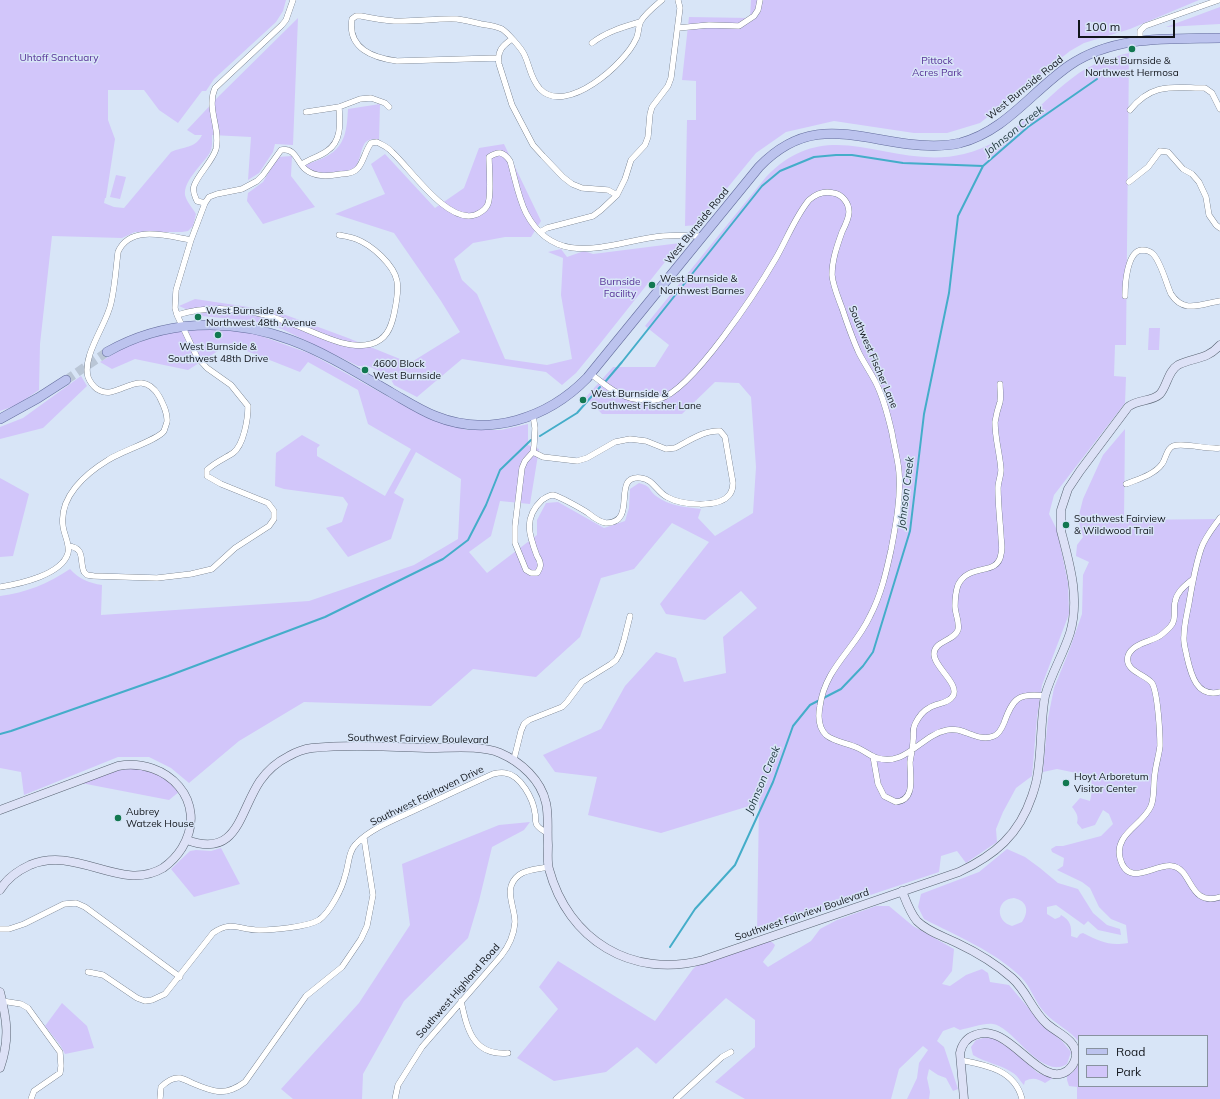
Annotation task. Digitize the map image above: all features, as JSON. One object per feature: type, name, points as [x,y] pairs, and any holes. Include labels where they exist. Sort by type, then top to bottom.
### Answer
[{"type":"main road","name":"West Burnside Road","points":[[107,352],[127,341],[145,334],[182,326],[229,325],[280,336],[321,354],[426,412],[452,421],[471,424],[499,424],[510,422],[547,409],[572,392],[591,374],[759,167],[773,154],[791,142],[812,135],[833,133],[850,134],[922,146],[960,143],[981,135],[1004,122],[1052,79],[1081,58],[1112,45],[1140,40],[1220,38]]},
{"type":"main road","points":[[0,419],[32,402],[66,380]]},
{"type":"street","points":[[205,203],[198,201],[194,194],[194,187],[214,154],[216,148],[216,132],[211,103],[215,88],[282,25],[286,20],[293,0]]},
{"type":"street","points":[[592,43],[606,34],[640,22],[662,0]]},
{"type":"street","points":[[540,232],[547,228],[592,216],[601,210],[617,194],[625,179],[631,160],[645,145],[648,137],[652,107],[665,90],[671,78],[680,8],[678,0]]},
{"type":"street","points":[[678,28],[709,25],[739,26],[754,16],[758,10],[760,0]]},
{"type":"street","points":[[1140,40],[1140,31],[1145,26],[1219,0]]},
{"type":"street","points":[[498,58],[397,61],[382,59],[364,51],[358,44],[352,32],[352,19],[356,16],[361,16],[393,21],[458,19],[503,29],[524,53],[530,71],[538,86],[549,96],[560,97],[569,96],[587,88],[609,73],[636,40],[640,22]]},
{"type":"street","points":[[512,39],[503,45],[498,58],[512,105],[533,145],[554,168],[572,184],[582,188],[608,190],[617,194]]},
{"type":"street","points":[[1130,110],[1137,101],[1148,93],[1162,88],[1205,88],[1212,93],[1220,109]]},
{"type":"street","points":[[306,112],[339,107],[360,99],[371,98],[385,103],[389,107]]},
{"type":"street","points":[[302,164],[310,158],[327,151],[337,141],[340,130],[339,107]]},
{"type":"street","points":[[68,546],[72,546],[79,550],[81,553],[84,572],[88,575],[157,578],[191,574],[212,569],[235,548],[269,526],[274,519],[274,511],[268,503],[221,484],[207,476],[207,470],[235,451],[242,438],[248,421],[248,406],[231,385],[207,368],[197,357],[174,308],[176,290],[205,203],[209,197],[242,189],[257,181],[281,150],[289,150],[292,152],[305,169],[314,174],[327,176],[357,170],[362,163],[370,143],[377,142],[392,152],[428,192],[447,207],[458,214],[471,216],[481,213],[488,206],[490,194],[489,157],[495,153],[502,153],[510,161],[526,214],[546,239],[552,243],[560,246],[580,249],[592,249],[663,236],[702,236]]},
{"type":"street","points":[[1130,182],[1148,167],[1160,151],[1168,152],[1183,169],[1192,174],[1199,182],[1206,197],[1209,215],[1220,228]]},
{"type":"street","name":"Southwest Fischer Lane","points":[[591,374],[617,394],[640,400],[659,400],[678,389],[703,362],[746,306],[776,258],[809,200],[814,196],[836,193],[843,198],[849,213],[834,258],[832,274],[833,284],[853,338],[886,408],[898,467],[899,489],[894,530],[885,576],[877,602],[864,628],[834,668],[825,685],[820,700],[819,718],[822,729],[829,737],[859,748],[873,756],[891,760],[904,756],[929,737],[947,730],[957,729],[982,738],[993,736],[1001,729],[1008,709],[1018,698],[1028,695],[1045,696]]},
{"type":"street","points":[[0,586],[32,580],[52,570],[60,564],[68,554],[68,546],[62,519],[64,509],[71,493],[83,479],[104,462],[164,431],[167,423],[165,412],[162,402],[152,387],[147,384],[138,383],[112,392],[102,391],[96,388],[90,381],[87,372],[88,364],[94,344],[109,310],[118,252],[121,245],[130,238],[141,234],[192,240]]},
{"type":"street","points":[[177,315],[194,310],[230,309],[246,311],[281,319],[346,344],[363,346],[377,342],[386,334],[392,322],[398,291],[394,272],[375,250],[356,239],[338,235]]},
{"type":"street","points":[[1125,296],[1128,268],[1131,258],[1135,253],[1143,250],[1154,255],[1171,294],[1178,303],[1185,306],[1190,306],[1220,300]]},
{"type":"street","name":"Southwest Fairview Boulevard","points":[[187,840],[198,844],[207,844],[218,843],[226,839],[234,830],[266,773],[282,759],[296,752],[321,747],[474,749],[496,751],[514,759],[528,772],[541,791],[546,804],[549,867],[560,900],[575,922],[604,948],[614,953],[635,960],[663,965],[684,964],[703,960],[971,867],[991,855],[1012,834],[1027,809],[1037,779],[1045,696],[1069,634],[1074,607],[1073,581],[1061,524],[1061,510],[1066,494],[1080,471],[1128,407],[1135,403],[1151,399],[1159,394],[1171,373],[1177,366],[1203,358],[1213,352],[1220,345]]},
{"type":"street","points":[[873,756],[881,792],[886,798],[896,802],[904,800],[910,789],[913,729],[919,717],[927,708],[949,701],[953,696],[954,691],[952,685],[936,661],[934,654],[936,647],[953,637],[957,631],[959,625],[955,606],[956,591],[963,577],[969,573],[992,568],[997,564],[1002,554],[998,489],[1001,472],[996,444],[995,421],[1000,400],[1000,384]]},
{"type":"street","points":[[533,415],[535,428],[533,452],[525,461],[520,474],[514,537],[517,550],[526,570],[531,573],[538,573],[540,568],[540,562],[530,535],[531,518],[542,500],[548,496],[552,495],[558,497],[587,512],[594,518],[606,523],[619,518],[623,514],[625,486],[628,482],[639,477],[650,481],[662,494],[668,498],[680,502],[715,503],[721,501],[731,493],[733,488],[725,437],[720,431],[713,431],[703,434],[670,449],[638,440],[630,439],[620,441],[605,446],[587,458],[577,461],[548,458],[533,452]]},
{"type":"street","points":[[1126,484],[1157,469],[1172,446],[1178,445],[1220,448]]},
{"type":"street","points":[[1220,518],[1210,530],[1203,542],[1193,579],[1184,635],[1193,678],[1200,688],[1210,693],[1220,692]]},
{"type":"street","points":[[1193,579],[1182,588],[1175,601],[1175,615],[1173,623],[1160,636],[1134,648],[1128,657],[1130,666],[1134,671],[1150,681],[1154,686],[1160,745],[1151,805],[1148,811],[1122,840],[1119,847],[1119,854],[1124,866],[1132,873],[1145,872],[1171,865],[1179,868],[1194,891],[1200,896],[1212,899],[1220,897]]},
{"type":"street","points":[[514,759],[520,731],[529,720],[562,707],[582,682],[616,660],[620,653],[630,616]]},
{"type":"street","points":[[0,810],[118,766],[139,765],[163,772],[173,780],[187,799],[190,812],[190,827],[187,840],[171,861],[160,869],[151,873],[123,875],[70,861],[48,860],[32,864],[17,871],[5,882],[0,890]]},
{"type":"street","name":"Southwest Fairhaven Drive","points":[[180,977],[213,933],[221,928],[228,926],[259,930],[303,926],[319,920],[329,909],[339,893],[345,877],[351,850],[357,842],[379,827],[493,774],[504,772],[510,774],[522,783],[530,798],[538,827],[547,833]]},
{"type":"street","points":[[160,1099],[161,1087],[172,1079],[179,1078],[212,1091],[223,1092],[238,1087],[245,1082],[306,996],[342,967],[361,939],[371,912],[373,895],[364,838]]},
{"type":"street","name":"Southwest Highland Road","points":[[395,1099],[398,1084],[422,1047],[501,956],[509,944],[515,923],[510,894],[511,886],[514,880],[526,872],[549,867]]},
{"type":"street","points":[[902,891],[916,920],[937,934],[974,952],[1012,977],[1024,991],[1039,1016],[1047,1024],[1070,1041],[1076,1052],[1075,1061],[1069,1069],[1064,1072],[1056,1073],[1044,1070],[1033,1063],[1000,1036],[985,1032],[974,1035],[966,1040],[961,1049],[960,1060],[964,1099]]},
{"type":"street","points":[[0,929],[10,929],[24,924],[64,904],[76,902],[85,907],[180,977],[165,994],[152,1000],[144,1001],[137,998],[103,975],[88,972]]},
{"type":"street","points":[[0,992],[7,1024],[0,1068]]},
{"type":"street","points":[[2,1000],[21,1004],[28,1008],[60,1052],[62,1066],[60,1073],[34,1092],[31,1099]]},
{"type":"street","points":[[461,1001],[465,1020],[478,1045],[490,1051],[508,1053]]},
{"type":"street","points":[[676,1099],[722,1057],[732,1052]]},
{"type":"street","points":[[960,1060],[989,1067],[1005,1074],[1017,1085],[1022,1099]]},
{"type":"green space","name":"Uhtoff Sanctuary","points":[[0,0],[286,0],[283,11],[276,22],[214,79],[206,91],[202,91],[178,123],[159,110],[144,90],[108,90],[108,120],[115,139],[104,203],[114,207],[124,208],[171,152],[193,145],[199,140],[202,135],[195,135],[187,130],[219,96],[298,18],[293,145],[275,144],[273,152],[259,173],[248,180],[251,137],[212,135],[210,152],[186,187],[186,198],[196,214],[193,226],[188,231],[135,232],[122,238],[52,236],[40,344],[39,390],[17,405],[0,411]]},
{"type":"green space","name":"Pittock Acres Park","points":[[751,0],[1199,0],[1130,29],[1084,43],[1070,51],[980,123],[947,133],[914,133],[834,121],[786,132],[756,153],[697,225],[685,226],[687,120],[696,120],[696,81],[682,80],[689,17],[750,18]]},
{"type":"green space","points":[[1220,7],[1220,24],[1166,27]]},
{"type":"green space","points":[[1129,53],[1126,345],[1115,345],[1114,376],[1126,377],[1125,403],[1054,495],[1049,514],[1057,530],[1068,583],[1069,614],[1042,685],[1037,717],[1032,776],[1016,788],[1003,812],[996,829],[997,842],[966,863],[957,851],[941,856],[939,872],[757,933],[759,803],[661,833],[588,815],[597,777],[555,772],[543,755],[601,729],[625,686],[656,652],[676,658],[684,682],[726,673],[723,637],[757,608],[741,591],[705,620],[666,614],[660,604],[709,542],[672,523],[634,569],[601,578],[580,637],[536,677],[473,669],[431,706],[304,702],[239,741],[189,783],[171,768],[149,757],[118,757],[24,795],[21,772],[0,768],[0,596],[10,595],[37,587],[70,569],[84,580],[102,585],[101,615],[309,601],[414,565],[458,539],[461,479],[416,452],[394,493],[404,499],[391,539],[348,557],[326,528],[342,522],[348,504],[343,497],[284,489],[275,486],[276,453],[302,435],[320,445],[317,448],[317,456],[385,496],[411,449],[368,424],[358,390],[308,362],[300,372],[229,344],[188,370],[135,359],[112,369],[100,362],[129,345],[179,330],[218,328],[253,333],[311,354],[423,416],[467,430],[501,430],[528,424],[528,445],[539,449],[530,504],[500,501],[491,536],[469,552],[487,573],[537,535],[537,520],[546,503],[558,502],[604,528],[625,521],[629,508],[630,489],[639,483],[648,487],[653,494],[666,502],[677,506],[701,509],[698,518],[715,536],[753,513],[756,467],[751,397],[739,383],[715,382],[682,414],[602,414],[586,397],[613,367],[655,367],[669,345],[645,326],[766,177],[790,158],[814,148],[837,145],[861,147],[911,156],[937,157],[964,154],[982,148],[997,140],[1025,120],[1079,73],[1103,61]]},
{"type":"green space","points":[[380,104],[379,140],[372,139],[365,144],[355,167],[342,172],[319,173],[314,172],[304,166],[327,156],[342,142],[346,130],[348,109]]},
{"type":"green space","name":"Burnside Facility","points":[[504,144],[541,221],[531,237],[505,237],[473,243],[454,259],[462,280],[477,294],[505,359],[547,365],[572,359],[561,295],[563,258],[548,252],[561,249],[567,257],[584,251],[593,254],[680,243],[576,373],[562,385],[546,372],[462,359],[417,397],[394,385],[389,376],[368,366],[358,366],[282,329],[253,321],[202,316],[179,306],[195,299],[275,311],[410,363],[460,332],[441,301],[394,233],[335,214],[385,194],[371,164],[385,154],[435,208],[464,188],[479,148]]},
{"type":"green space","points":[[292,156],[291,176],[315,207],[263,224],[247,201],[248,193],[263,182],[278,157]]},
{"type":"green space","points":[[116,175],[126,177],[120,199],[110,197]]},
{"type":"green space","points":[[1149,328],[1160,328],[1159,350],[1148,350]]},
{"type":"green space","points":[[81,376],[87,386],[43,428],[0,439],[0,427],[23,418]]},
{"type":"green space","points":[[1125,429],[1124,520],[1220,519],[1220,1099],[1077,1099],[1077,1087],[1069,1086],[1067,1076],[1073,1072],[1078,1064],[1078,1087],[1208,1087],[1208,1035],[1078,1035],[1078,1041],[1045,1013],[1021,977],[999,959],[924,919],[918,907],[921,894],[979,872],[1007,849],[1025,857],[1058,883],[1078,889],[1093,913],[1107,925],[1120,929],[1121,935],[1098,930],[1088,921],[1084,925],[1056,905],[1047,907],[1047,914],[1055,919],[1061,915],[1068,921],[1071,926],[1071,936],[1077,938],[1083,933],[1110,944],[1128,943],[1126,925],[1111,919],[1099,907],[1090,888],[1082,882],[1057,870],[1063,866],[1064,858],[1052,852],[1051,849],[1056,846],[1063,846],[1101,836],[1113,824],[1109,814],[1103,810],[1095,825],[1082,829],[1077,823],[1077,814],[1072,807],[1080,798],[1090,801],[1092,791],[1091,776],[1057,769],[1043,772],[1048,718],[1054,688],[1082,614],[1083,575],[1089,562],[1076,556],[1077,545],[1083,537],[1078,519],[1083,499],[1103,455]],"holes":[[[1014,898],[1019,899],[1026,907],[1026,914],[1022,922],[1012,926],[1006,923],[1000,915],[1001,906],[1004,902],[1008,899]]]},
{"type":"green space","points":[[0,478],[29,494],[13,556],[0,557]]},
{"type":"green space","points":[[142,768],[165,777],[180,791],[169,800],[81,783],[119,770]]},
{"type":"green space","points":[[530,822],[524,830],[492,847],[479,901],[468,938],[404,1001],[363,1074],[362,1099],[293,1099],[281,1089],[359,1003],[410,925],[402,864],[499,825]]},
{"type":"green space","points":[[221,848],[240,884],[194,897],[171,869],[190,851],[211,851]]},
{"type":"green space","points":[[876,906],[889,906],[913,926],[954,949],[952,971],[942,984],[950,986],[966,975],[982,969],[988,973],[990,982],[1009,985],[1042,1024],[1062,1041],[1071,1052],[1067,1064],[1059,1067],[1050,1066],[1041,1062],[1008,1032],[993,1024],[960,1030],[954,1027],[943,1031],[937,1041],[944,1047],[958,1089],[953,1091],[946,1078],[929,1069],[927,1078],[930,1092],[929,1099],[907,1099],[917,1078],[919,1063],[928,1050],[923,1046],[899,1069],[891,1099],[745,1099],[715,1082],[755,1047],[755,1020],[726,998],[656,1064],[637,1047],[606,1072],[554,1081],[517,1058],[558,1009],[539,987],[558,961],[655,1021],[693,969],[703,960],[757,941],[772,942],[775,945],[774,948],[763,962],[768,967],[811,941],[820,929],[837,920]]},
{"type":"green space","points":[[62,1003],[87,1026],[94,1048],[65,1054],[45,1026]]},
{"type":"green space","points":[[987,1037],[1002,1041],[1038,1073],[1053,1078],[1045,1083],[1031,1079],[1025,1081],[1024,1085],[1016,1075],[1008,1070],[973,1055],[971,1047],[976,1040]]},
{"type":"waterway","name":"Johnson Creek","points":[[670,947],[695,909],[735,865],[773,782],[793,726],[810,705],[841,689],[863,666],[873,652],[910,531],[924,414],[949,293],[958,216],[983,166],[1028,127],[1097,79]]},
{"type":"waterway","points":[[605,382],[762,186],[780,171],[814,157],[836,155],[852,155],[903,163],[983,166]]},
{"type":"waterway","points":[[540,436],[577,413],[600,387]]},
{"type":"waterway","points":[[0,734],[168,676],[325,617],[443,559],[468,540],[486,505],[500,470],[531,440]]},
{"type":"tunnel","points":[[66,380],[107,352]]},
{"type":"place","name":"West Burnside & Northwest Hermosa","points":[[1132,49]]},
{"type":"place","name":"West Burnside & Northwest Barnes","points":[[652,285]]},
{"type":"place","name":"West Burnside & Northwest 48th Avenue","points":[[198,317]]},
{"type":"place","name":"West Burnside & Southwest 48th Drive","points":[[218,335]]},
{"type":"place","name":"4600 Block West Burnside","points":[[365,370]]},
{"type":"place","name":"West Burnside & Southwest Fischer Lane","points":[[583,400]]},
{"type":"place","name":"Southwest Fairview & Wildwood Trail","points":[[1066,525]]},
{"type":"place","name":"Hoyt Arboretum Visitor Center","points":[[1066,783]]},
{"type":"place","name":"Aubrey Watzek House","points":[[118,818]]}]
